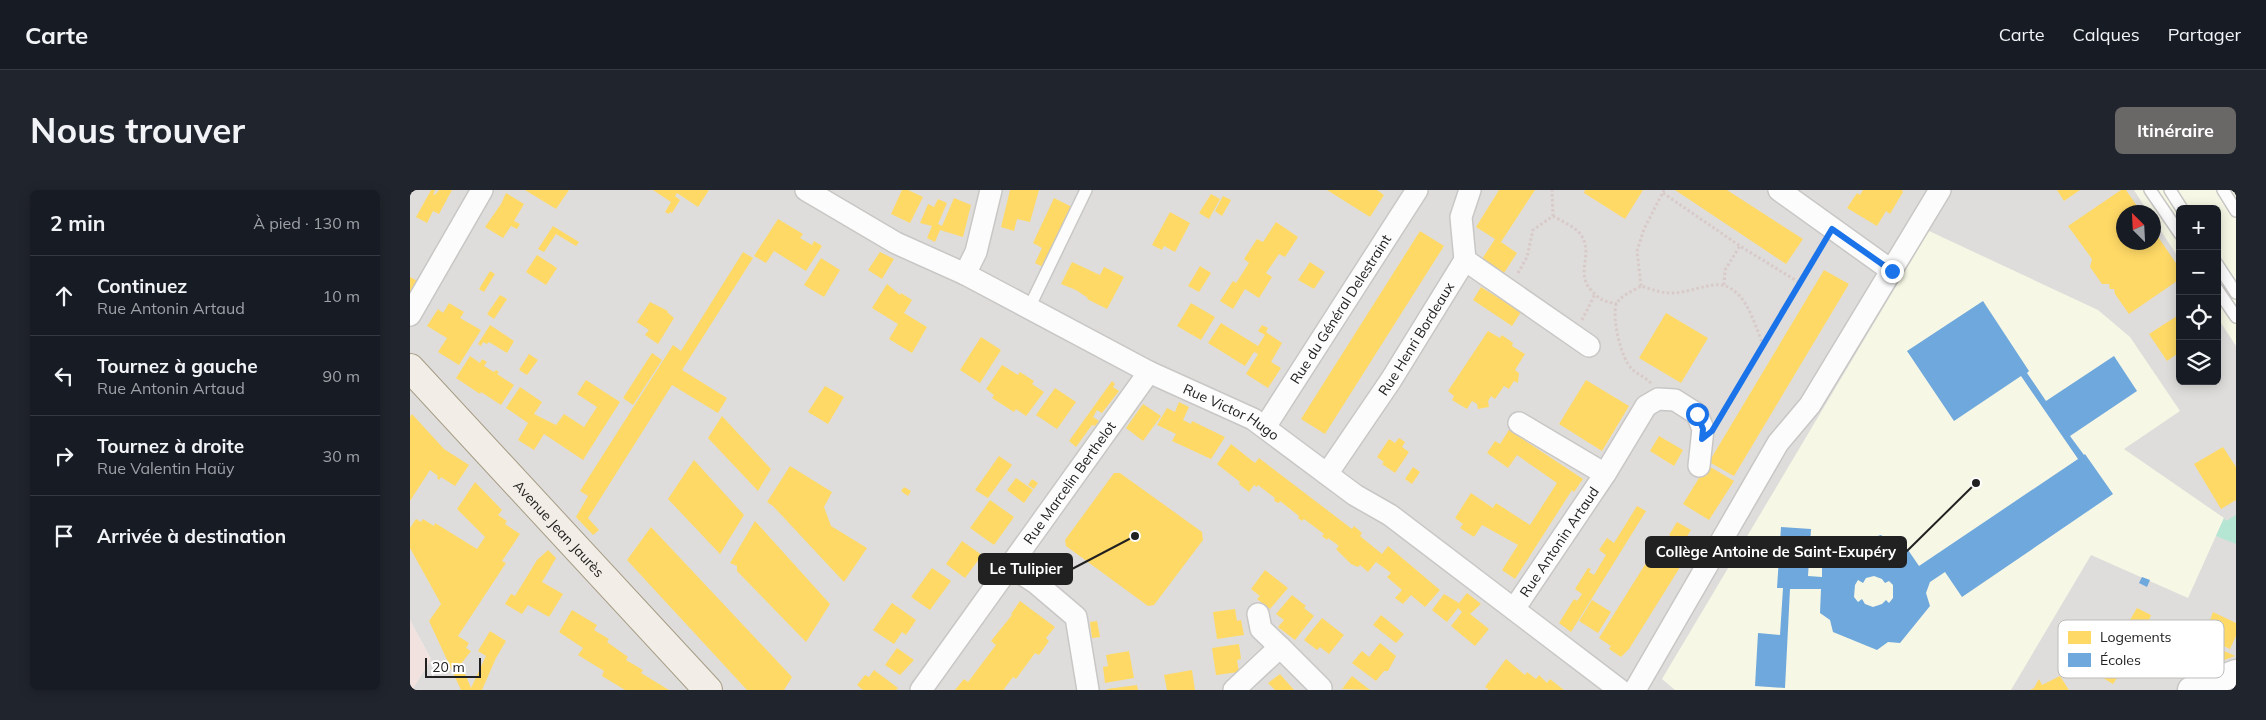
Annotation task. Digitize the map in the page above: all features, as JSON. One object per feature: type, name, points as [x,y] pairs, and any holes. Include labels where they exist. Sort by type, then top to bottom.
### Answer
[{"type":"main road","name":"Avenue Jean Jaurès","points":[[410,368],[708,690]]},
{"type":"street","points":[[410,315],[482,190]]},
{"type":"street","name":"Rue Victor Hugo","points":[[806,190],[896,243],[965,274],[1149,372],[1265,427],[1355,496],[1390,515],[1620,690]]},
{"type":"street","points":[[965,274],[976,252],[991,190]]},
{"type":"street","name":"Rue du Général Delestraint","points":[[1265,427],[1417,190]]},
{"type":"street","points":[[1470,190],[1461,216],[1464,260],[1590,346]]},
{"type":"street","points":[[1779,190],[1892,271]]},
{"type":"street","points":[[1635,690],[1778,443],[1810,405],[1940,190]]},
{"type":"street","name":"Rue Henri Bordeaux","points":[[1327,474],[1392,380],[1464,260]]},
{"type":"street","name":"Rue Marcelin Berthelot","points":[[921,690],[1149,372]]},
{"type":"street","points":[[1658,399],[1675,400],[1697,414],[1703,429],[1699,466]]},
{"type":"street","name":"Rue Antonin Artaud","points":[[1514,609],[1605,474],[1646,406],[1658,399]]},
{"type":"street","name":"Rue Antonin Artaud","points":[[1518,424],[1605,474]]},
{"type":"street","points":[[1010,566],[1036,583],[1076,617],[1088,690]]},
{"type":"street","points":[[1258,614],[1261,630],[1321,688]]},
{"type":"street","points":[[1234,690],[1280,647]]},
{"type":"street","points":[[2224,678],[2236,673]]},
{"type":"street","points":[[2191,690],[2223,678]]},
{"type":"lane","points":[[1029,308],[1086,190]]},
{"type":"lane","points":[[2150,190],[2176,228]]},
{"type":"lane","points":[[2170,190],[2179,205]]},
{"type":"lane","points":[[2222,190],[2236,211]]},
{"type":"lane","points":[[2221,270],[2236,293]]},
{"type":"lane","points":[[2221,295],[2236,317]]},
{"type":"path","points":[[1552,190],[1553,216]]},
{"type":"path","points":[[1641,286],[1637,251],[1644,229],[1663,191],[1740,246],[1800,283]]},
{"type":"path","points":[[1506,290],[1527,257],[1533,230],[1553,216]]},
{"type":"path","points":[[1553,216],[1581,234],[1587,247],[1582,275],[1587,286],[1601,301],[1616,304]]},
{"type":"path","points":[[1702,439],[1712,431],[1832,229]]},
{"type":"path","points":[[1724,284],[1725,270],[1740,246]]},
{"type":"path","points":[[1658,399],[1651,382],[1632,370],[1625,360],[1618,339],[1615,316],[1616,304],[1623,297],[1641,286],[1672,293],[1724,284],[1743,300],[1750,312],[1763,345]]},
{"type":"path","points":[[1572,335],[1588,311],[1595,294]]},
{"type":"shaded area","points":[[410,190],[2236,190],[2236,690],[412,690],[431,659],[410,620]]},
{"type":"shaded area","points":[[2134,190],[2236,190],[2236,346],[2221,323],[2221,205],[2176,205],[2176,254],[2161,231],[2161,205],[2144,205]]},
{"type":"shaded area","points":[[1929,231],[2098,310],[2130,337],[2180,411],[2124,449],[2224,518],[2188,598],[2091,555],[2011,690],[1675,690],[1662,679]]},
{"type":"shaded area","points":[[410,620],[431,660],[412,690],[410,690]]},
{"type":"green space","points":[[2236,515],[2236,544],[2216,536],[2224,518],[2226,521]]},
{"type":"building: Logements","points":[[431,190],[435,190],[433,195],[439,190],[452,190],[439,214],[433,211],[427,223],[416,217]]},
{"type":"building: Logements","points":[[525,190],[569,190],[556,209]]},
{"type":"building: Logements","points":[[653,190],[709,190],[698,207],[677,193],[675,196],[680,200],[672,213],[670,212],[669,214],[665,212],[671,202]]},
{"type":"building: Logements","points":[[902,190],[908,190],[923,197],[910,223],[891,214]]},
{"type":"building: Logements","points":[[1010,190],[1039,190],[1030,222],[1017,219],[1014,231],[1001,227]]},
{"type":"building: Logements","points":[[1327,190],[1377,190],[1384,195],[1370,217]]},
{"type":"building: Logements","points":[[1499,190],[1535,190],[1501,242],[1517,253],[1504,273],[1482,259],[1495,239],[1476,227]]},
{"type":"building: Logements","points":[[1585,190],[1643,190],[1625,219],[1584,193]]},
{"type":"building: Logements","points":[[1675,190],[1727,190],[1803,239],[1786,264]]},
{"type":"building: Logements","points":[[1863,190],[1902,190],[1903,192],[1890,214],[1886,211],[1877,226],[1847,208],[1857,193],[1860,195]]},
{"type":"building: Logements","points":[[2057,190],[2080,190],[2064,201]]},
{"type":"building: Logements","points":[[2121,190],[2126,190],[2136,205],[2116,205],[2116,250],[2161,250],[2161,241],[2176,263],[2176,282],[2129,314],[2115,294],[2114,289],[2110,289],[2109,284],[2102,284],[2090,267],[2092,259],[2068,226]]},
{"type":"building: Logements","points":[[506,193],[524,204],[514,221],[520,224],[517,229],[511,226],[503,238],[485,227],[501,204]]},
{"type":"building: Logements","points":[[1211,194],[1220,199],[1209,219],[1199,213]]},
{"type":"building: Logements","points":[[1223,196],[1231,200],[1222,216],[1215,211]]},
{"type":"building: Logements","points":[[954,198],[971,205],[963,237],[940,230],[935,242],[927,238],[932,226],[920,223],[928,204],[934,207],[938,199],[947,203],[938,224],[942,226]]},
{"type":"building: Logements","points":[[1054,198],[1072,207],[1043,267],[1035,263],[1042,248],[1033,243]]},
{"type":"building: Logements","points":[[1170,212],[1190,223],[1175,252],[1164,246],[1162,250],[1152,245]]},
{"type":"building: Logements","points":[[778,219],[803,234],[800,238],[812,245],[814,241],[822,246],[806,271],[774,251],[766,263],[754,256]]},
{"type":"building: Logements","points":[[1276,222],[1298,237],[1285,257],[1279,254],[1266,273],[1272,277],[1259,298],[1245,289],[1233,309],[1220,301],[1233,281],[1236,283],[1249,263],[1244,259],[1257,239],[1263,242]]},
{"type":"building: Logements","points":[[553,226],[579,242],[576,246],[556,234],[544,252],[538,249]]},
{"type":"building: Logements","points":[[1420,231],[1444,246],[1325,434],[1301,419]]},
{"type":"building: Logements","points":[[743,252],[753,258],[682,370],[727,398],[718,413],[672,385],[588,518],[599,530],[593,535],[576,517],[588,496],[580,491],[673,345],[681,351]]},
{"type":"building: Logements","points":[[880,252],[894,259],[882,279],[868,270]]},
{"type":"building: Logements","points":[[537,255],[557,268],[546,285],[526,272]]},
{"type":"building: Logements","points":[[821,258],[840,270],[824,297],[804,285]]},
{"type":"building: Logements","points":[[1072,262],[1100,275],[1104,267],[1124,277],[1107,309],[1087,299],[1076,290],[1061,284]]},
{"type":"building: Logements","points":[[1310,262],[1325,272],[1314,289],[1298,280]]},
{"type":"building: Logements","points":[[1200,266],[1211,273],[1199,292],[1188,286]]},
{"type":"building: Logements","points":[[1824,270],[1849,284],[1734,476],[1709,462]]},
{"type":"building: Logements","points":[[490,271],[495,274],[484,292],[479,289]]},
{"type":"building: Logements","points":[[410,277],[423,284],[410,300]]},
{"type":"building: Logements","points":[[887,284],[900,295],[901,293],[912,300],[904,313],[927,327],[912,353],[889,339],[898,324],[872,308]]},
{"type":"building: Logements","points":[[1481,287],[1521,312],[1512,326],[1473,300]]},
{"type":"building: Logements","points":[[500,295],[507,299],[494,319],[487,314]]},
{"type":"building: Logements","points":[[650,302],[668,311],[674,318],[658,344],[645,335],[649,330],[637,322]]},
{"type":"building: Logements","points":[[449,303],[464,312],[460,318],[481,330],[459,365],[438,352],[447,338],[427,326],[438,309],[443,313]]},
{"type":"building: Logements","points":[[1191,303],[1215,317],[1201,340],[1177,326]]},
{"type":"building: Logements","points":[[1666,313],[1708,338],[1681,383],[1639,358]]},
{"type":"building: Logements","points":[[2176,317],[2176,355],[2167,361],[2149,334]]},
{"type":"building: Logements","points":[[1221,323],[1258,346],[1265,335],[1258,331],[1262,325],[1268,328],[1266,332],[1282,343],[1271,362],[1281,368],[1268,388],[1246,374],[1258,354],[1254,352],[1245,366],[1208,343]]},
{"type":"building: Logements","points":[[490,325],[514,341],[507,353],[489,342],[487,344],[483,342],[481,346],[478,344]]},
{"type":"building: Logements","points":[[1488,331],[1500,338],[1502,335],[1513,343],[1512,346],[1525,354],[1515,370],[1519,373],[1518,383],[1514,381],[1509,389],[1504,386],[1495,399],[1491,396],[1488,401],[1489,407],[1478,409],[1477,404],[1472,401],[1467,409],[1452,400],[1454,396],[1448,391]]},
{"type":"building: Logements","points":[[981,337],[1001,350],[980,383],[960,370]]},
{"type":"building: Logements","points":[[652,353],[662,360],[633,405],[623,398]]},
{"type":"building: Logements","points":[[529,354],[538,360],[527,375],[519,370]]},
{"type":"building: Logements","points":[[470,356],[480,363],[482,359],[487,362],[484,366],[494,372],[496,370],[499,372],[497,374],[514,385],[501,405],[456,378]]},
{"type":"building: Logements","points":[[1002,365],[1018,375],[1020,372],[1034,381],[1032,384],[1044,392],[1026,416],[1016,409],[1014,412],[992,398],[994,395],[986,389]]},
{"type":"building: Logements","points":[[586,380],[620,402],[583,460],[544,434],[534,450],[518,440],[528,423],[506,408],[520,387],[542,402],[534,414],[556,425],[564,414],[584,427],[597,407],[577,394]]},
{"type":"building: Logements","points":[[1586,380],[1629,406],[1602,451],[1559,424]]},
{"type":"building: Logements","points":[[1112,381],[1115,384],[1113,387],[1119,391],[1102,413],[1097,410],[1093,417],[1099,421],[1095,426],[1092,425],[1076,447],[1069,441]]},
{"type":"building: Logements","points":[[825,386],[844,397],[828,424],[808,412]]},
{"type":"building: Logements","points":[[1055,388],[1076,402],[1057,429],[1036,415]]},
{"type":"building: Logements","points":[[1179,402],[1189,407],[1183,420],[1191,424],[1192,421],[1225,437],[1211,459],[1172,441],[1176,434],[1157,425],[1167,408],[1175,412]]},
{"type":"building: Logements","points":[[1143,404],[1161,416],[1143,441],[1126,428]]},
{"type":"building: Logements","points":[[412,414],[444,449],[469,465],[455,486],[441,477],[439,480],[438,476],[430,470],[410,501],[410,417]]},
{"type":"building: Logements","points":[[722,416],[771,469],[758,491],[708,438]]},
{"type":"building: Logements","points":[[1509,430],[1583,479],[1574,492],[1572,490],[1515,579],[1502,570],[1518,545],[1482,525],[1474,537],[1460,528],[1463,524],[1455,518],[1471,493],[1493,508],[1496,503],[1530,525],[1557,483],[1517,455],[1508,468],[1487,453],[1495,441],[1500,444]]},
{"type":"building: Logements","points":[[1659,436],[1683,450],[1674,466],[1650,451]]},
{"type":"building: Logements","points":[[1399,438],[1405,442],[1402,447],[1409,452],[1395,473],[1382,464],[1384,462],[1377,457],[1389,439],[1395,443]]},
{"type":"building: Logements","points":[[1231,444],[1255,463],[1259,458],[1352,529],[1354,526],[1362,533],[1360,536],[1382,554],[1388,546],[1440,590],[1425,607],[1411,595],[1403,604],[1395,598],[1402,590],[1387,577],[1391,573],[1376,562],[1368,572],[1360,565],[1358,567],[1351,564],[1336,549],[1339,546],[1328,538],[1327,540],[1322,536],[1324,534],[1304,519],[1302,521],[1298,518],[1299,516],[1280,501],[1279,503],[1276,502],[1275,498],[1258,485],[1257,487],[1254,485],[1249,492],[1239,484],[1240,482],[1217,464]]},
{"type":"building: Logements","points":[[2223,447],[2236,467],[2236,500],[2221,509],[2194,464]]},
{"type":"building: Logements","points":[[999,456],[1012,465],[988,498],[975,490]]},
{"type":"building: Logements","points":[[694,460],[744,515],[720,554],[668,499]]},
{"type":"building: Logements","points":[[1707,465],[1734,481],[1709,520],[1683,504]]},
{"type":"building: Logements","points":[[790,466],[832,492],[824,507],[831,526],[867,548],[844,582],[773,506],[767,502]]},
{"type":"building: Logements","points":[[1413,467],[1420,472],[1412,484],[1405,479]]},
{"type":"building: Logements","points":[[1114,473],[1120,473],[1202,532],[1203,540],[1154,605],[1148,606],[1066,546],[1065,540]]},
{"type":"building: Logements","points":[[1016,478],[1033,490],[1024,503],[1007,490]]},
{"type":"building: Logements","points":[[1032,479],[1038,483],[1034,489],[1028,485]]},
{"type":"building: Logements","points":[[475,482],[502,510],[498,515],[507,521],[505,524],[520,534],[502,561],[506,563],[458,636],[469,643],[466,648],[471,651],[461,664],[471,688],[486,656],[478,651],[490,631],[506,641],[496,658],[482,690],[461,690],[429,621],[441,604],[410,548],[410,528],[416,519],[421,522],[423,519],[434,526],[435,523],[477,549],[485,537],[457,509]]},
{"type":"building: Logements","points":[[904,487],[911,491],[908,496],[901,491]]},
{"type":"building: Logements","points":[[990,500],[1014,517],[994,545],[970,528]]},
{"type":"building: Logements","points":[[1637,506],[1646,511],[1571,632],[1559,623],[1574,599],[1577,601],[1582,594],[1575,589],[1588,568],[1591,569],[1589,572],[1594,575],[1606,555],[1599,550],[1607,538],[1614,543]]},
{"type":"building: Logements","points":[[755,521],[830,604],[806,642],[737,571],[737,566],[730,563]]},
{"type":"building: Logements","points":[[1677,522],[1691,530],[1683,543],[1669,535]]},
{"type":"building: Logements","points":[[651,527],[792,677],[784,690],[747,690],[627,560]]},
{"type":"building: Logements","points":[[962,541],[982,555],[965,578],[946,564]]},
{"type":"building: Logements","points":[[1656,547],[1682,564],[1629,649],[1621,657],[1609,649],[1611,646],[1599,638]]},
{"type":"building: Logements","points":[[548,550],[556,558],[542,582],[563,594],[549,617],[528,605],[522,614],[505,604],[511,594],[515,596],[537,560]]},
{"type":"building: Logements","points":[[932,568],[951,581],[930,610],[911,597]]},
{"type":"building: Logements","points":[[1265,570],[1288,588],[1270,609],[1257,599],[1260,596],[1251,589]]},
{"type":"building: Logements","points":[[1467,593],[1481,604],[1470,614],[1489,629],[1475,646],[1451,626],[1462,612],[1458,608],[1447,622],[1432,610],[1444,594],[1459,603]]},
{"type":"building: Logements","points":[[1292,595],[1306,606],[1304,608],[1314,616],[1295,640],[1278,627],[1284,620],[1276,614]]},
{"type":"building: Logements","points":[[1592,600],[1611,612],[1598,633],[1579,621]]},
{"type":"building: Logements","points":[[1020,601],[1055,627],[1046,638],[1049,641],[1039,655],[1035,653],[1016,679],[1013,677],[1005,690],[955,690],[964,679],[968,682],[996,645],[991,641],[1012,615]]},
{"type":"building: Logements","points":[[892,603],[916,620],[906,635],[902,632],[894,644],[873,630]]},
{"type":"building: Logements","points":[[2137,608],[2151,615],[2149,620],[2130,620]]},
{"type":"building: Logements","points":[[1235,609],[1237,621],[1241,620],[1244,635],[1217,639],[1213,612]]},
{"type":"building: Logements","points":[[572,610],[597,625],[594,630],[609,639],[607,642],[628,657],[626,660],[643,670],[641,673],[669,690],[625,690],[602,676],[604,671],[578,655],[583,648],[559,632]]},
{"type":"building: Logements","points":[[2213,612],[2236,623],[2236,636],[2230,649],[2224,646],[2224,620],[2210,620]]},
{"type":"building: Logements","points":[[1381,615],[1404,634],[1396,643],[1373,625]]},
{"type":"building: Logements","points":[[1322,618],[1344,635],[1329,654],[1320,647],[1317,650],[1304,640]]},
{"type":"building: Logements","points":[[1097,621],[1100,637],[1092,638],[1090,622]]},
{"type":"building: Logements","points":[[1380,643],[1396,656],[1388,671],[1384,671],[1376,681],[1352,663],[1362,651],[1369,657]]},
{"type":"building: Logements","points":[[1239,644],[1241,659],[1237,660],[1239,672],[1216,675],[1212,648]]},
{"type":"building: Logements","points":[[897,648],[914,660],[900,675],[885,665]]},
{"type":"building: Logements","points":[[1129,651],[1134,678],[1105,683],[1103,667],[1108,666],[1106,655]]},
{"type":"building: Logements","points":[[2224,651],[2235,656],[2224,660]]},
{"type":"building: Logements","points":[[1506,659],[1525,675],[1527,672],[1536,679],[1539,675],[1547,683],[1550,679],[1564,690],[1489,690],[1485,687]]},
{"type":"building: Logements","points":[[874,670],[898,688],[896,690],[863,690],[857,685],[865,675],[869,677]]},
{"type":"building: Logements","points":[[1192,670],[1195,690],[1167,690],[1164,675]]},
{"type":"building: Logements","points":[[1280,674],[1294,690],[1275,690],[1268,683]]},
{"type":"building: Logements","points":[[1352,676],[1370,690],[1342,689]]},
{"type":"building: Logements","points":[[2058,677],[2061,678],[2069,690],[2030,690],[2034,688],[2039,679],[2042,685]]},
{"type":"building: Logements","points":[[2103,678],[2117,678],[2113,684]]},
{"type":"building: Logements","points":[[1137,685],[1138,690],[1107,690],[1107,689]]},
{"type":"building: Écoles","points":[[1983,301],[2029,371],[2027,373],[2046,401],[2114,356],[2137,391],[2070,436],[2113,494],[1962,597],[1945,572],[1930,582],[1926,593],[1930,606],[1900,643],[1888,642],[1877,650],[1833,632],[1830,620],[1820,613],[1821,589],[1790,589],[1785,688],[1755,686],[1758,633],[1780,635],[1783,588],[1777,588],[1781,527],[1811,529],[1808,576],[1822,577],[1822,567],[1833,560],[1837,548],[1881,535],[1891,543],[1904,544],[1919,566],[2078,459],[2021,376],[1954,421],[1907,351]],"holes":[[[1874,576],[1882,579],[1885,583],[1889,581],[1893,585],[1893,598],[1889,603],[1886,600],[1882,604],[1873,607],[1865,604],[1862,599],[1858,602],[1854,597],[1855,585],[1858,580],[1863,583],[1866,578]]]},
{"type":"building: Écoles","points":[[2142,577],[2150,580],[2147,587],[2139,583]]},
{"type":"place","name":"Collège Antoine de Saint-Exupéry","points":[[1976,483]]},
{"type":"place","name":"Le Tulipier","points":[[1135,536]]},
{"type":"route","points":[[1697,414],[1703,429],[1702,439],[1712,431],[1832,229],[1892,271]]}]
